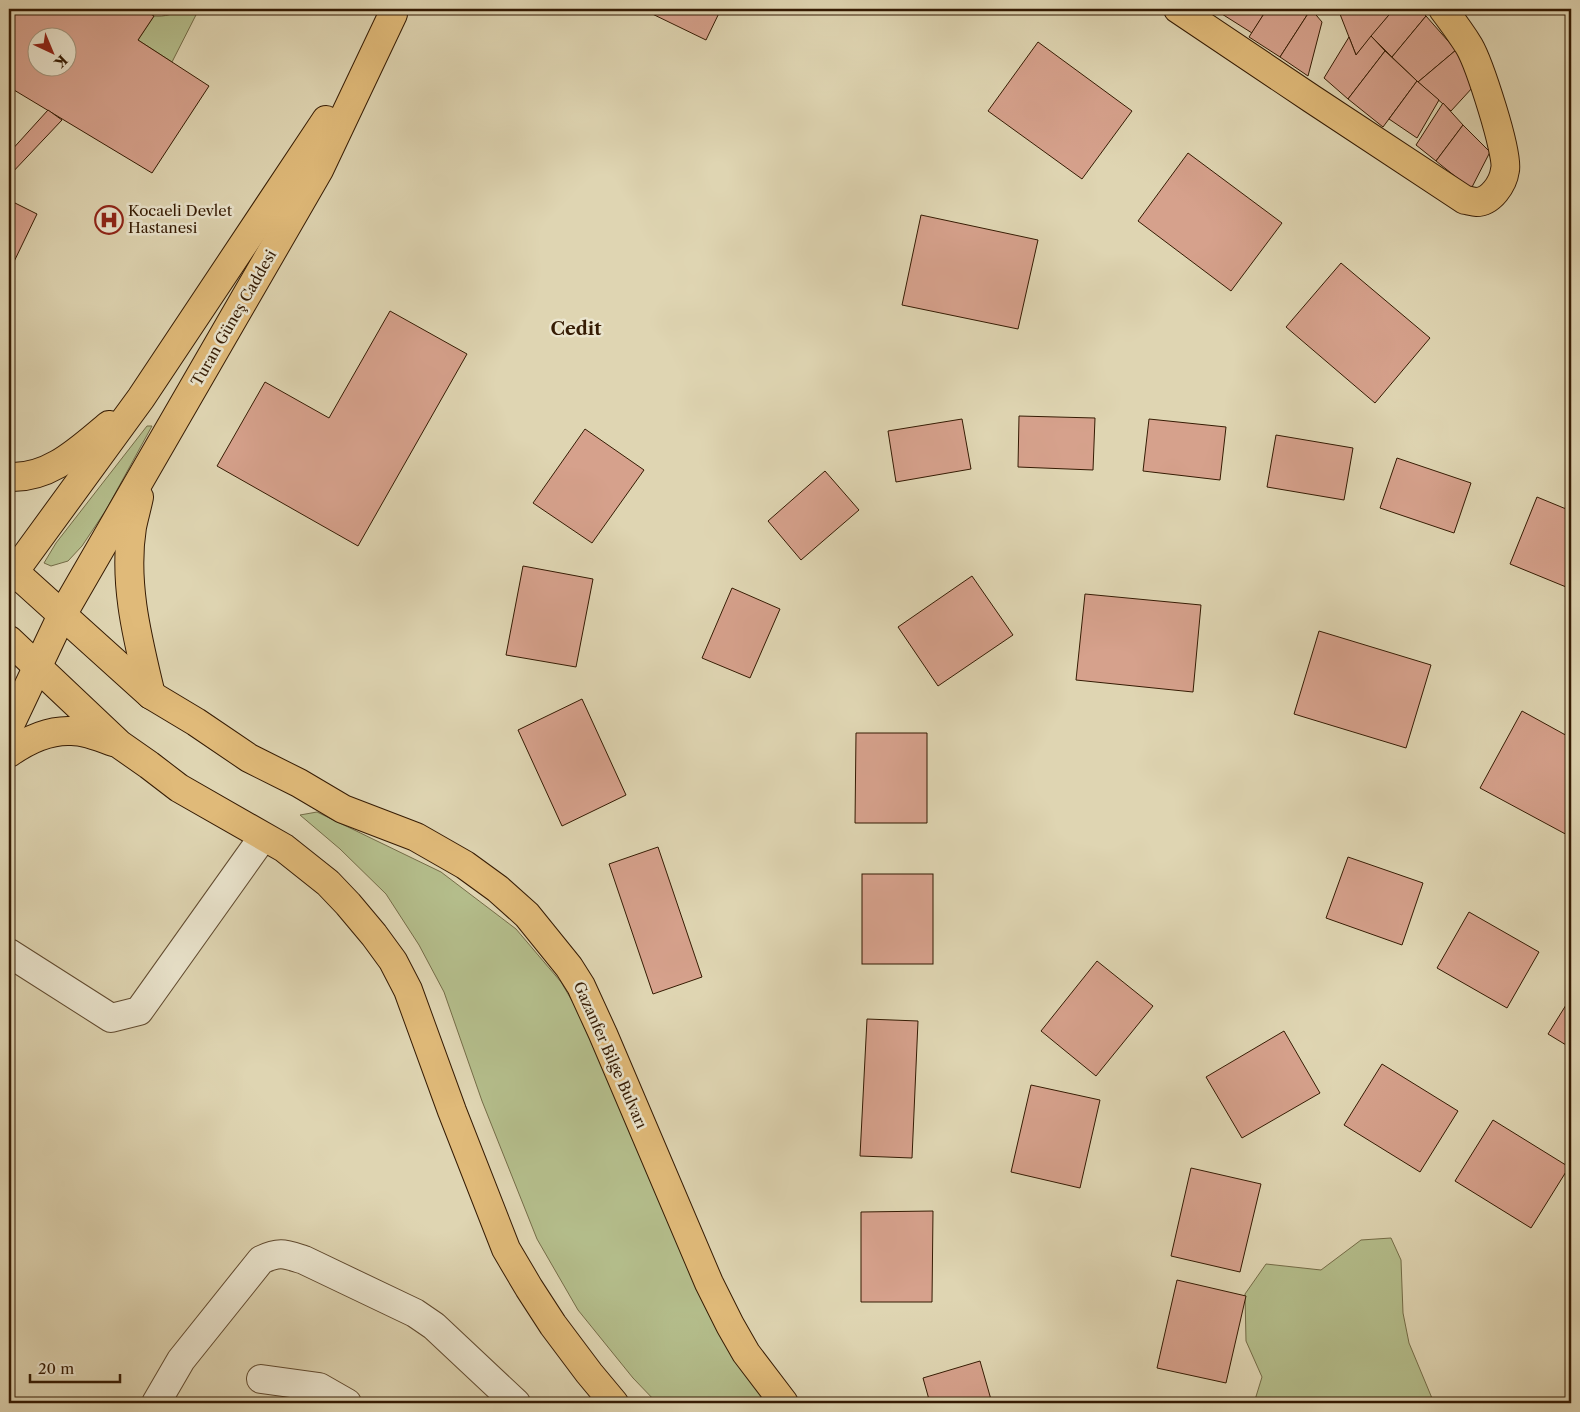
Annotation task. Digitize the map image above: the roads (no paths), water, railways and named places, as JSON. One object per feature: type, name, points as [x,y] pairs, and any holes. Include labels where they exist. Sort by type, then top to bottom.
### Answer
[{"type":"main road","points":[[1178,9],[1465,200],[1478,202],[1491,196],[1500,184],[1506,169],[1503,150],[1486,89],[1470,47],[1443,9]]},
{"type":"main road","name":"Turan Güneş Caddesi","points":[[11,573],[141,398],[303,157],[394,12]]},
{"type":"main road","name":"Turan Güneş Caddesi","points":[[36,667],[62,615],[319,170],[394,12]]},
{"type":"main road","points":[[9,477],[22,478],[57,466],[71,457],[141,398]]},
{"type":"main road","points":[[145,472],[132,526],[130,552],[135,630],[151,695]]},
{"type":"main road","name":"Gazanfer Bilge Bulvarı","points":[[11,573],[62,615],[151,695],[196,722],[249,758],[299,783],[343,809],[416,837],[456,860],[498,890],[527,915],[568,966],[581,986],[708,1283],[746,1353],[784,1403]]},
{"type":"main road","points":[[9,640],[119,744],[179,788],[284,848],[328,883],[374,935],[393,961],[408,990],[506,1249],[553,1325],[588,1373],[614,1403]]},
{"type":"main road","points":[[9,727],[36,667]]},
{"type":"main road","points":[[9,754],[36,738],[56,732],[72,730],[92,734],[119,744]]},
{"type":"street","points":[[9,953],[111,1018],[139,1011],[262,837]]},
{"type":"street","points":[[156,1403],[181,1360],[261,1260],[273,1254],[285,1254],[304,1260],[415,1313],[434,1326],[516,1403]]},
{"type":"street","points":[[260,1379],[319,1387],[346,1403]]},
{"type":"place","name":"Kocaeli Devlet Hastanesi","points":[[109,220]]},
{"type":"district","name":"Cedit","points":[[576,329]]}]
